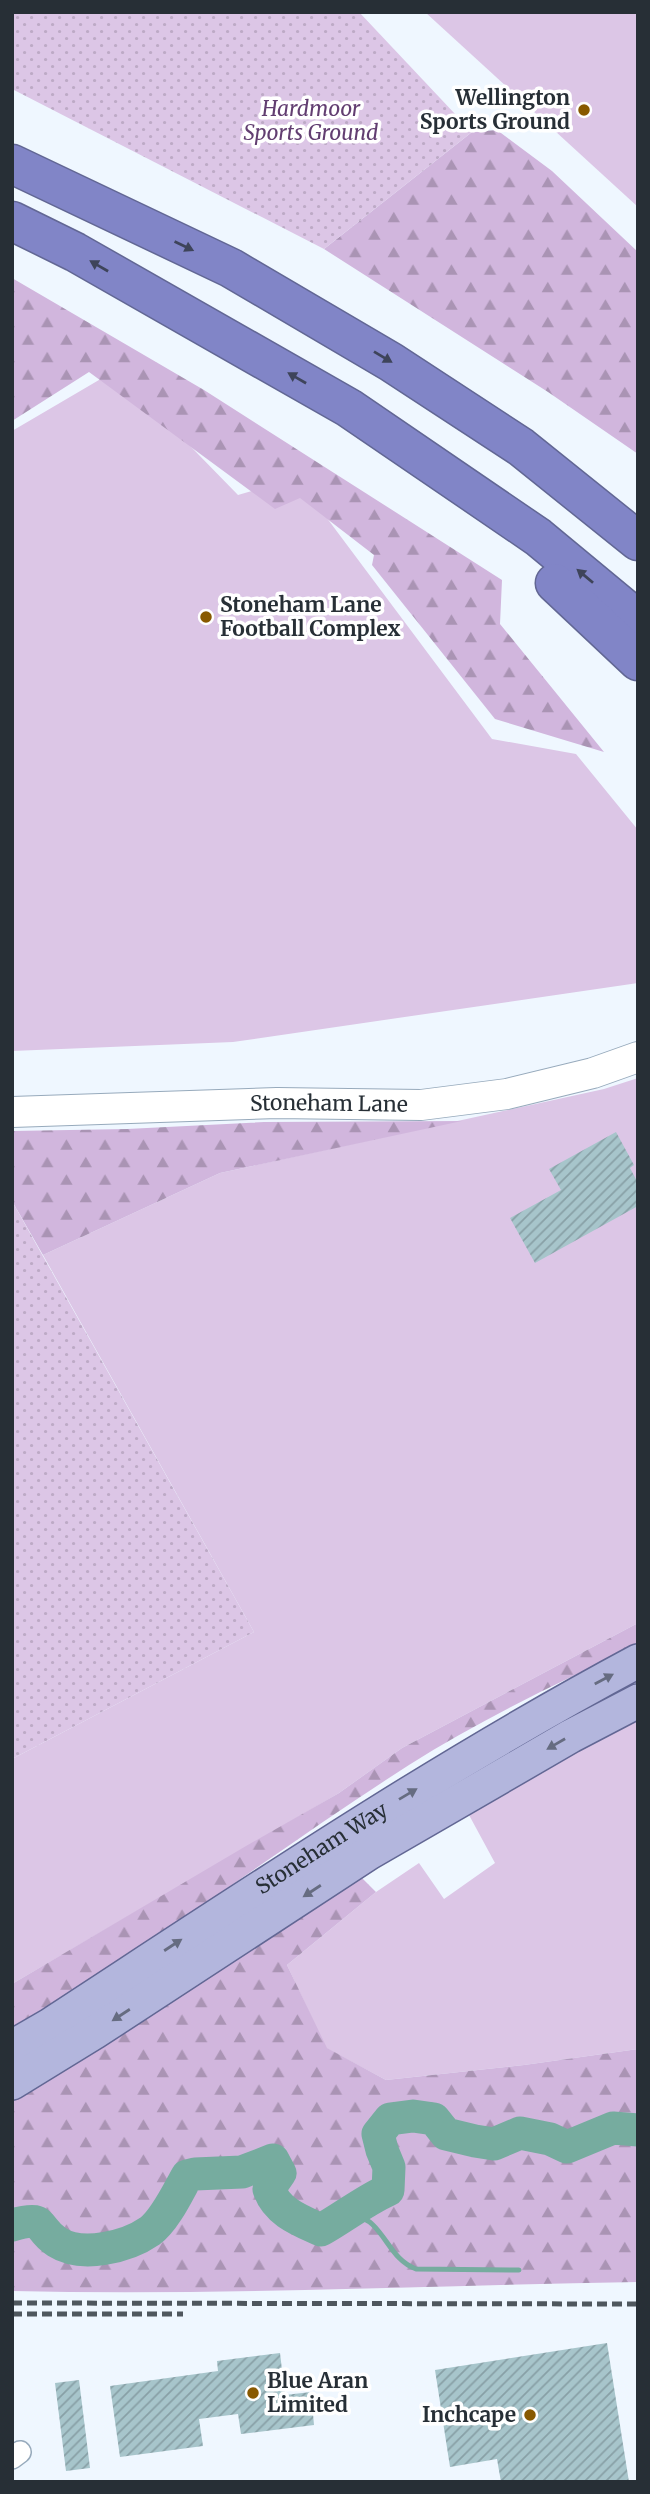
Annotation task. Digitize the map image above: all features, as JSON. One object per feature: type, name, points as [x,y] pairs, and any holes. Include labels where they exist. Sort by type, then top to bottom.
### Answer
[{"type":"highway","points":[[12,164],[231,268],[391,362],[638,519]]},
{"type":"highway","points":[[12,221],[75,252],[349,408],[538,537],[638,620]]},
{"type":"highway","points":[[349,408],[518,550],[638,661]]},
{"type":"highway","points":[[521,447],[638,541]]},
{"type":"main road","name":"Stoneham Way","points":[[12,2047],[361,1822],[548,1709],[638,1661]]},
{"type":"main road","name":"Stoneham Way","points":[[12,2083],[96,2032],[369,1853],[570,1736],[638,1701]]},
{"type":"street","name":"Stoneham Lane","points":[[12,1112],[277,1103],[421,1105],[507,1094],[593,1073],[638,1058]]},
{"type":"green space","name":"Hardmoor Sports Ground","points":[[12,12],[359,12],[472,132],[324,249],[12,89]]},
{"type":"green space","name":"Wellington Sports Ground","points":[[425,12],[638,12],[638,207]]},
{"type":"green space","points":[[497,130],[552,171],[638,252],[638,454],[548,392],[324,249],[472,132]]},
{"type":"green space","points":[[12,278],[204,390],[502,580],[500,624],[604,752],[495,719],[372,565],[374,555],[300,498],[275,509],[89,372],[12,421]]},
{"type":"green space","name":"Stoneham Lane Football Complex","points":[[116,370],[238,495],[297,478],[492,739],[576,754],[638,830],[638,983],[233,1042],[12,1051],[12,431]]},
{"type":"green space","points":[[638,1078],[638,1623],[402,1748],[339,1793],[12,1984],[12,1759],[254,1632],[43,1255],[220,1173],[604,1089]]},
{"type":"green space","points":[[462,1121],[220,1173],[43,1255],[12,1201],[12,1131],[127,1129],[264,1122]]},
{"type":"green space","points":[[12,1201],[254,1632],[12,1759]]},
{"type":"green space","points":[[638,1623],[638,1645],[521,1702],[436,1748],[113,1966],[12,2030],[12,1984],[339,1793],[402,1748]]},
{"type":"green space","points":[[638,1718],[638,2049],[386,2080],[326,2048],[287,1965],[376,1892],[419,1863],[444,1899],[495,1863],[469,1815],[479,1805]]},
{"type":"green space","points":[[361,1877],[376,1892],[287,1965],[327,2048],[386,2080],[638,2049],[638,2282],[247,2291],[12,2291],[12,2099]]},
{"type":"building","points":[[616,1132],[634,1165],[630,1168],[638,1183],[638,1206],[535,1263],[510,1218],[561,1190],[549,1169]]},
{"type":"building","name":"Inchcape","points":[[607,2343],[629,2482],[501,2482],[497,2459],[450,2467],[435,2370]]},
{"type":"building","points":[[280,2353],[285,2395],[311,2392],[314,2425],[241,2434],[238,2414],[199,2419],[203,2446],[120,2457],[110,2386],[218,2371],[217,2361]]},
{"type":"building","points":[[79,2380],[90,2468],[66,2471],[55,2383]]},
{"type":"waterway","points":[[12,2225],[36,2222],[50,2237],[67,2247],[91,2250],[117,2246],[140,2237],[156,2226],[187,2176],[242,2172],[273,2160],[280,2173],[269,2189],[277,2204],[305,2223],[321,2230],[388,2190],[389,2167],[378,2134],[390,2119],[413,2116],[434,2119],[446,2134],[494,2144],[520,2133],[550,2139],[567,2147],[613,2128],[638,2130]]},
{"type":"waterway","points":[[351,2213],[372,2224],[402,2261],[416,2269],[519,2270]]},
{"type":"railway","points":[[12,2303],[638,2304]]},
{"type":"railway","points":[[12,2314],[183,2314]]},
{"type":"place","name":"Wellington Sports Ground","points":[[584,110]]},
{"type":"place","name":"Stoneham Lane Football Complex","points":[[206,617]]},
{"type":"place","name":"Blue Aran Limited","points":[[253,2393]]},
{"type":"place","name":"Inchcape","points":[[530,2415]]}]
